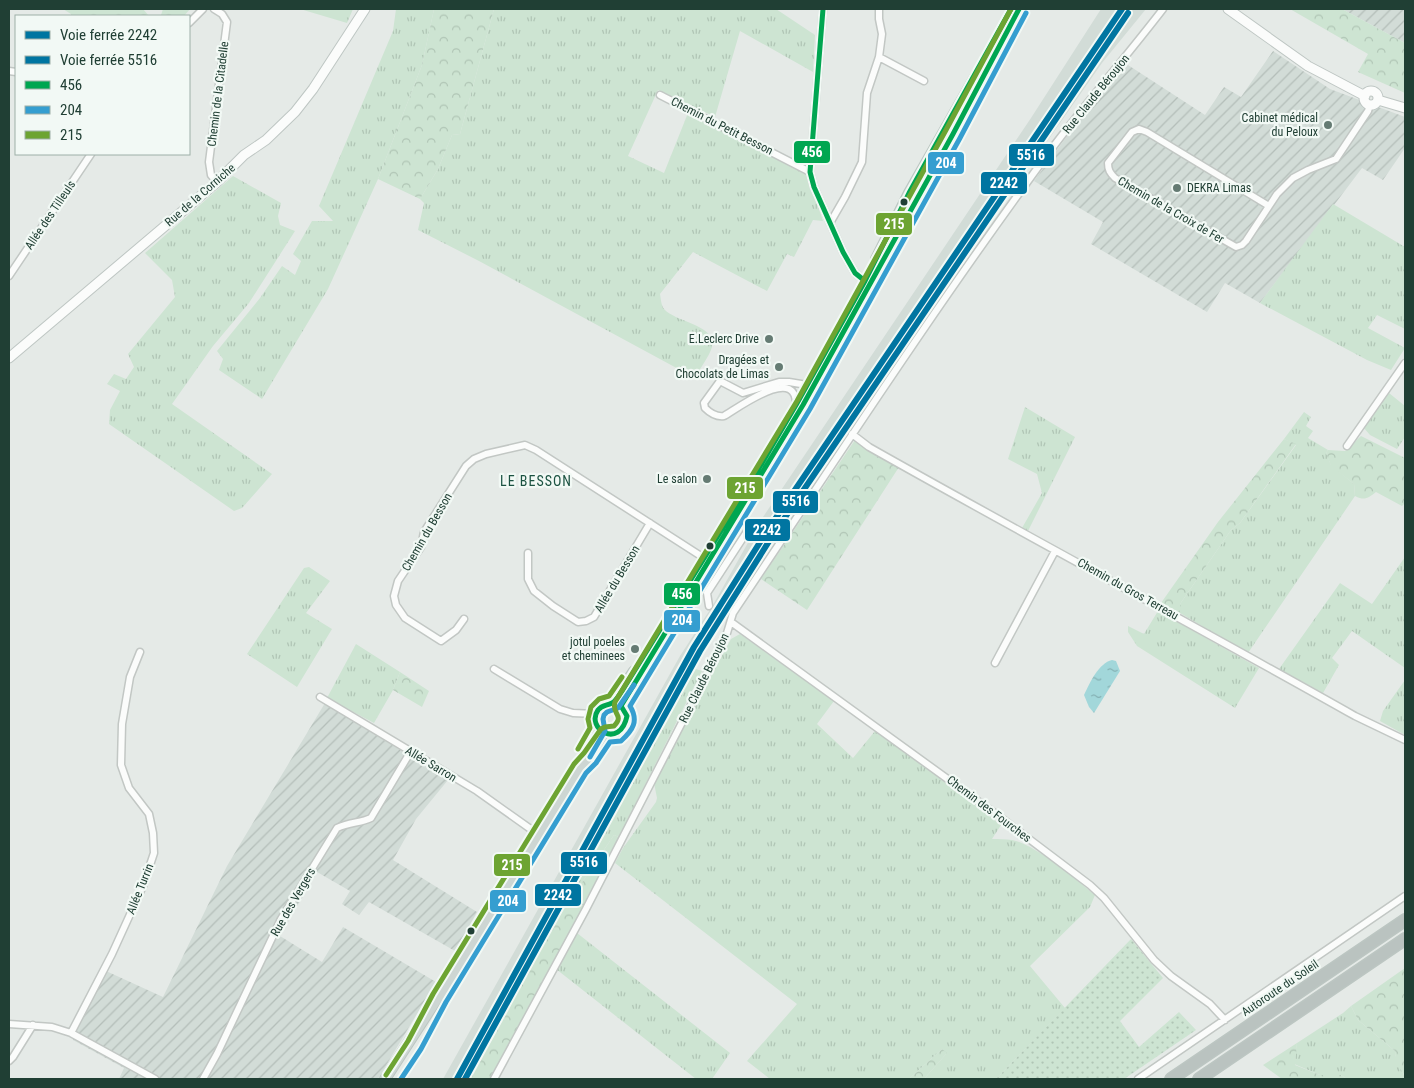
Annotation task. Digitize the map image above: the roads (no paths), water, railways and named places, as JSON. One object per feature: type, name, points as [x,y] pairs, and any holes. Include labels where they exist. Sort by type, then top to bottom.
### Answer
[{"type":"highway","name":"Autoroute du Soleil","points":[[1171,1079],[1405,920]]},
{"type":"highway","points":[[1199,1079],[1405,939]]},
{"type":"main road","name":"Rue de la Corniche","points":[[9,358],[218,182],[244,155],[266,140],[295,112],[314,89],[365,9]]},
{"type":"main road","points":[[617,705],[622,691],[796,405],[865,281],[909,193],[1011,9]]},
{"type":"main road","points":[[617,705],[736,516],[835,347],[953,134],[1019,9]]},
{"type":"main road","points":[[1228,9],[1308,66],[1365,96],[1368,92],[1374,92],[1378,95],[1374,103],[1405,108]]},
{"type":"main road","points":[[617,705],[627,716],[626,726],[617,734],[602,732],[596,724],[596,714],[602,706],[617,705]]},
{"type":"main road","points":[[385,1079],[438,998],[580,768],[590,758],[602,732]]},
{"type":"main road","points":[[392,1079],[414,1045],[438,998]]},
{"type":"street","points":[[190,22],[203,9]]},
{"type":"street","name":"Chemin de la Citadelle","points":[[214,9],[222,14],[226,22],[209,162],[211,175],[218,182]]},
{"type":"street","points":[[823,9],[810,172],[814,187],[830,223],[855,273],[865,281]]},
{"type":"street","points":[[830,223],[862,162],[866,93],[879,57],[882,34],[879,9]]},
{"type":"street","name":"Rue Claude Béroujon","points":[[494,1079],[604,874],[691,705],[727,633],[733,613],[852,434],[981,247],[1050,152],[1163,9]]},
{"type":"street","points":[[879,57],[924,81]]},
{"type":"street","name":"Chemin du Petit Besson","points":[[660,95],[810,172]]},
{"type":"street","name":"Chemin de la Croix de Fer","points":[[1269,206],[1147,132],[1138,129],[1132,132],[1108,163],[1108,169],[1115,178],[1236,247],[1246,241],[1277,194],[1293,178],[1336,159],[1374,103]]},
{"type":"street","name":"Allée des Tilleuls","points":[[9,276],[90,155]]},
{"type":"street","points":[[1347,446],[1405,363]]},
{"type":"street","points":[[796,405],[796,397],[792,390],[786,388],[770,390],[758,395],[724,416],[719,416],[704,408],[706,397],[720,382],[742,393],[779,382],[807,385]]},
{"type":"street","name":"Chemin du Gros Terreau","points":[[852,434],[878,451],[1055,551],[1355,716],[1405,740]]},
{"type":"street","name":"Chemin du Besson","points":[[464,620],[456,630],[441,641],[405,618],[396,605],[394,596],[398,581],[421,547],[424,532],[466,466],[474,458],[486,454],[525,445],[536,450],[704,558]]},
{"type":"street","points":[[709,606],[707,593],[750,527],[736,516]]},
{"type":"street","name":"Allée du Besson","points":[[528,553],[528,579],[534,591],[578,622],[586,621],[594,617],[650,523]]},
{"type":"street","points":[[995,664],[1055,551]]},
{"type":"street","name":"Chemin des Fourches","points":[[731,622],[1000,817],[1090,885],[1104,898],[1154,960],[1171,976],[1223,1017]]},
{"type":"street","name":"Allée Turrin","points":[[71,1033],[112,954],[143,886],[154,853],[153,833],[149,814],[128,788],[121,765],[122,724],[128,686],[140,652]]},
{"type":"street","points":[[494,668],[560,709],[572,713],[596,714]]},
{"type":"street","name":"Allée Sarron","points":[[320,697],[477,791],[539,835]]},
{"type":"street","name":"Rue des Vergers","points":[[203,1079],[217,1054],[281,918],[337,828],[348,823],[365,821],[371,818],[411,752]]},
{"type":"street","points":[[1138,1079],[1223,1017],[1405,896]]},
{"type":"street","points":[[9,1024],[52,1027],[71,1033],[155,1079]]},
{"type":"street","points":[[9,1061],[33,1025]]},
{"type":"water","points":[[1112,660],[1116,661],[1120,671],[1094,713],[1084,695],[1099,669]]},
{"type":"rail line","name":"2242","points":[[457,1079],[694,647],[767,531],[1122,9]]},
{"type":"rail line","name":"5516","points":[[465,1079],[700,651],[773,535],[1128,13]]},
{"type":"place","name":"Cabinet médical du Peloux","points":[[1328,125]]},
{"type":"place","name":"DEKRA Limas","points":[[1177,188]]},
{"type":"place","name":"E.Leclerc Drive","points":[[769,339]]},
{"type":"place","name":"Dragées et Chocolats de Limas","points":[[779,367]]},
{"type":"place","name":"Le salon","points":[[707,479]]},
{"type":"place","name":"jotul poeles et cheminees","points":[[635,649]]},
{"type":"district","name":"LE BESSON","points":[[536,481]]}]
